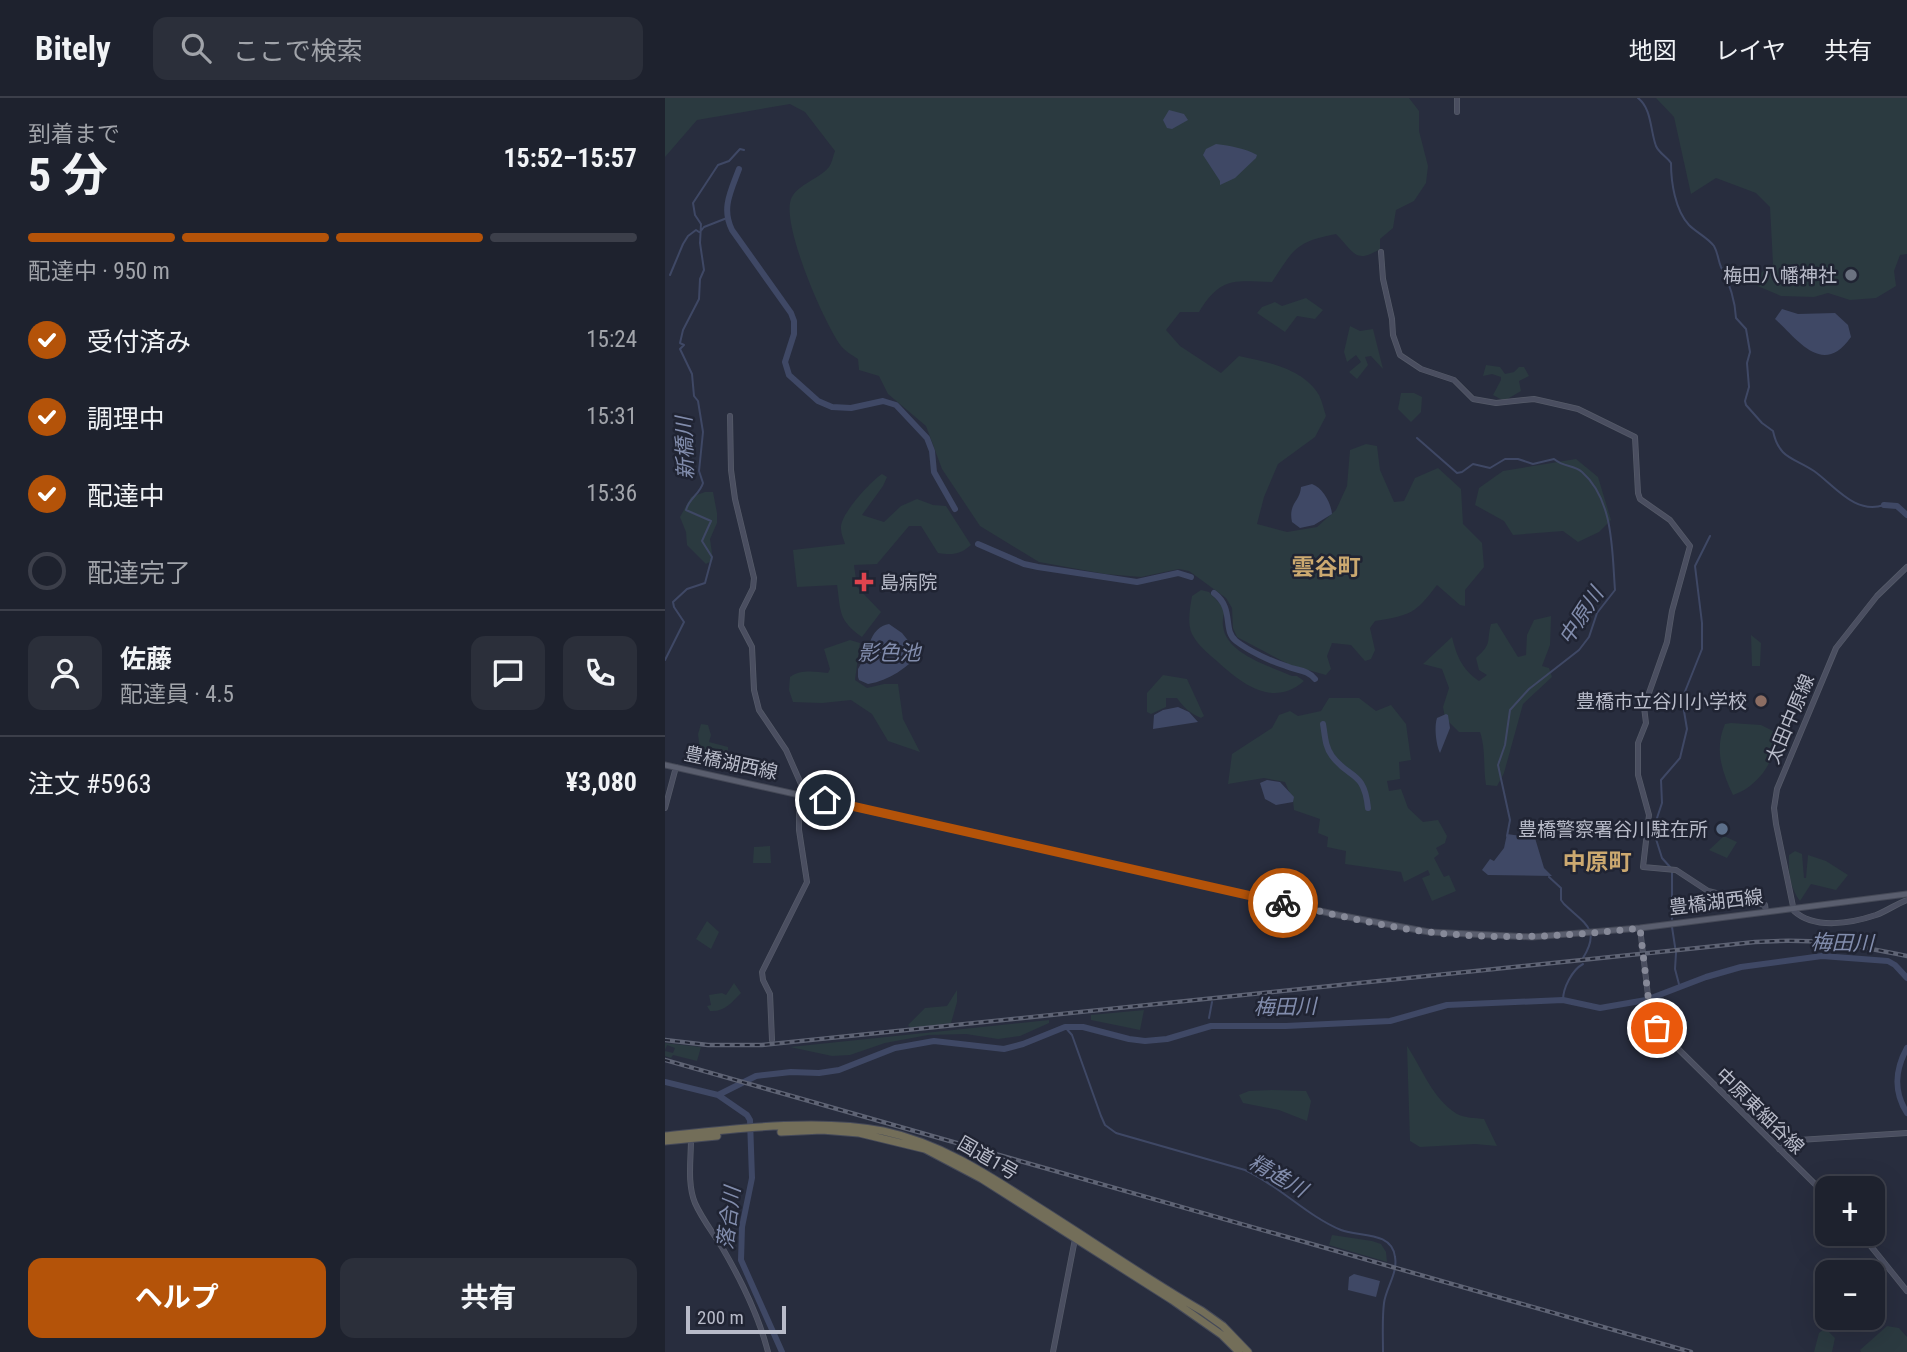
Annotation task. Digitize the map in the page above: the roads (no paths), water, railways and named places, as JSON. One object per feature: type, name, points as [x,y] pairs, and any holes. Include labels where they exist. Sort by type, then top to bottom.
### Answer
[{"type":"highway","name":"国道1号","points":[[665,1138],[745,1131],[822,1130],[859,1133],[925,1149],[982,1179],[1202,1311],[1223,1326],[1248,1352]]},
{"type":"highway","name":"国道1号","points":[[665,1138],[691,1139],[745,1131]]},
{"type":"highway","name":"国道1号","points":[[1077,1235],[1223,1335],[1239,1352]]},
{"type":"main road","name":"豊橋湖西線","points":[[665,765],[1393,927],[1461,935],[1532,937],[1590,934],[1907,894]]},
{"type":"street","points":[[1457,98],[1457,112]]},
{"type":"street","points":[[1381,252],[1393,335],[1400,355],[1421,369],[1454,380],[1473,399],[1496,403],[1534,399],[1578,409],[1636,439],[1637,493],[1640,499],[1670,520],[1690,546],[1672,611],[1667,642],[1644,707],[1646,723],[1638,743],[1638,775],[1649,815],[1643,867],[1676,870],[1708,891],[1765,905],[1766,912]]},
{"type":"street","points":[[730,416],[730,462],[734,499],[754,578],[753,588],[742,610],[741,626],[752,648],[754,690],[759,710],[786,750],[798,776],[802,795],[799,830],[807,882],[762,972],[770,994],[772,1040]]},
{"type":"street","name":"太田中原線","points":[[1794,908],[1776,824],[1776,793],[1836,648],[1877,596],[1907,567]]},
{"type":"street","points":[[665,808],[675,767]]},
{"type":"street","points":[[1794,908],[1800,916],[1830,923],[1877,914],[1907,900]]},
{"type":"street","name":"中原東細谷線","points":[[1640,928],[1649,1004],[1652,1017],[1664,1037],[1815,1184]]},
{"type":"street","points":[[1779,1149],[1798,1140],[1907,1133]]},
{"type":"street","points":[[691,1139],[691,1190],[695,1203],[725,1252],[757,1320],[768,1352]]},
{"type":"street","points":[[1053,1352],[1077,1235]]},
{"type":"street","points":[[1871,1246],[1907,1291]]},
{"type":"water","points":[[1169,110],[1184,114],[1188,120],[1172,129],[1167,128],[1163,120]]},
{"type":"water","points":[[1216,144],[1257,155],[1235,178],[1220,185],[1203,155],[1206,149]]},
{"type":"water","points":[[1782,309],[1798,314],[1835,313],[1848,325],[1851,337],[1841,349],[1821,355],[1802,345],[1775,319]]},
{"type":"water","points":[[1312,484],[1326,496],[1332,514],[1314,525],[1300,528],[1292,522],[1293,507],[1301,487]]},
{"type":"water","name":"影色池","points":[[889,624],[902,633],[914,648],[922,652],[898,672],[884,680],[868,684],[858,677],[862,662],[860,655],[865,642],[870,642],[877,630]]},
{"type":"water","points":[[1178,707],[1189,712],[1198,722],[1153,729],[1154,715]]},
{"type":"water","points":[[1446,714],[1450,728],[1440,753],[1436,722],[1437,718]]},
{"type":"water","points":[[1267,780],[1280,782],[1294,797],[1293,802],[1276,805],[1265,799],[1260,783]]},
{"type":"water","points":[[1507,834],[1535,838],[1544,868],[1552,876],[1488,875],[1482,870],[1490,859],[1494,861],[1504,848]]},
{"type":"water","points":[[1354,1274],[1380,1281],[1376,1297],[1348,1290],[1349,1277]]},
{"type":"waterway","name":"梅田川","points":[[1638,98],[1646,108],[1656,146],[1671,163],[1673,187],[1680,212],[1689,225],[1714,246],[1735,304],[1736,318],[1746,329],[1750,352],[1747,363],[1749,387],[1746,405],[1773,431],[1779,447],[1788,456],[1814,471],[1855,503],[1874,507],[1884,505]]},
{"type":"waterway","name":"新橋川","points":[[665,660],[684,622],[673,602],[687,589],[705,583],[712,557],[702,541],[711,521],[686,510],[703,483],[699,471],[703,432],[698,401],[694,396],[692,374],[680,349],[684,345],[680,343],[683,330],[699,299],[700,279],[704,270],[700,243],[701,224],[695,215],[693,203],[718,165],[729,161],[740,149],[744,150]]},
{"type":"waterway","points":[[739,169],[730,192],[727,214],[732,230],[791,313],[794,334],[785,362],[789,375],[818,401],[832,407],[851,408],[883,401],[896,405],[927,438],[932,451],[934,472],[955,509]]},
{"type":"waterway","points":[[700,232],[704,227],[727,218]]},
{"type":"waterway","points":[[670,275],[688,236],[696,230],[699,232]]},
{"type":"waterway","name":"中原川","points":[[1417,438],[1457,473],[1473,464],[1490,468],[1505,459],[1518,459],[1533,464],[1554,459],[1582,472],[1600,497],[1606,512],[1612,543],[1615,590],[1597,613],[1589,637],[1579,650],[1529,689],[1510,710],[1505,745],[1498,765],[1510,820],[1507,836]]},
{"type":"waterway","name":"梅田川","points":[[1884,505],[1897,506],[1907,515]]},
{"type":"waterway","points":[[1670,867],[1662,858],[1655,836],[1656,821],[1662,803],[1661,780],[1680,758],[1687,729],[1682,699],[1702,649],[1702,623],[1695,566],[1710,536]]},
{"type":"waterway","points":[[978,544],[1024,564],[1038,567],[1137,582],[1178,573],[1191,577]]},
{"type":"waterway","points":[[1214,593],[1224,606],[1230,631],[1236,641],[1260,655],[1305,672],[1315,679]]},
{"type":"waterway","points":[[1323,724],[1330,752],[1339,764],[1360,781],[1368,808]]},
{"type":"waterway","points":[[1672,873],[1672,919]]},
{"type":"waterway","points":[[1549,877],[1561,888],[1561,900],[1564,904],[1588,928],[1591,940],[1583,958]]},
{"type":"waterway","points":[[1672,927],[1676,953],[1675,969],[1680,988]]},
{"type":"waterway","name":"梅田川","points":[[665,1082],[718,1095],[756,1076],[839,1070],[895,1048],[934,1041],[1004,1049],[1065,1027],[1083,1027],[1145,1041],[1167,1039],[1211,1026],[1390,1021],[1447,1005],[1563,1000],[1600,1008],[1646,1000],[1741,967],[1822,956],[1888,961],[1907,978]]},
{"type":"waterway","points":[[1563,1000],[1569,980],[1583,964]]},
{"type":"waterway","points":[[1209,1018],[1212,1002]]},
{"type":"waterway","name":"精進川","points":[[1065,1027],[1072,1035],[1105,1125],[1116,1133],[1245,1170],[1329,1224],[1348,1232],[1374,1236],[1388,1243],[1393,1249],[1395,1263],[1384,1303],[1383,1352]]},
{"type":"waterway","points":[[1907,1048],[1897,1080],[1899,1097],[1907,1113]]},
{"type":"waterway","name":"落合川","points":[[718,1095],[750,1120],[752,1178],[742,1227],[741,1260],[782,1352]]},
{"type":"railway","points":[[665,1040],[708,1045],[762,1045],[1755,942],[1831,943],[1907,956]]},
{"type":"railway","points":[[665,1060],[1691,1352]]},
{"type":"place","name":"梅田八幡神社","points":[[1851,275]]},
{"type":"place","name":"島病院","points":[[864,582]]},
{"type":"place","name":"豊橋市立谷川小学校","points":[[1761,701]]},
{"type":"place","name":"豊橋警察署谷川駐在所","points":[[1722,829]]},
{"type":"district","name":"雲谷町","points":[[1326,567]]},
{"type":"district","name":"中原町","points":[[1597,862]]}]
